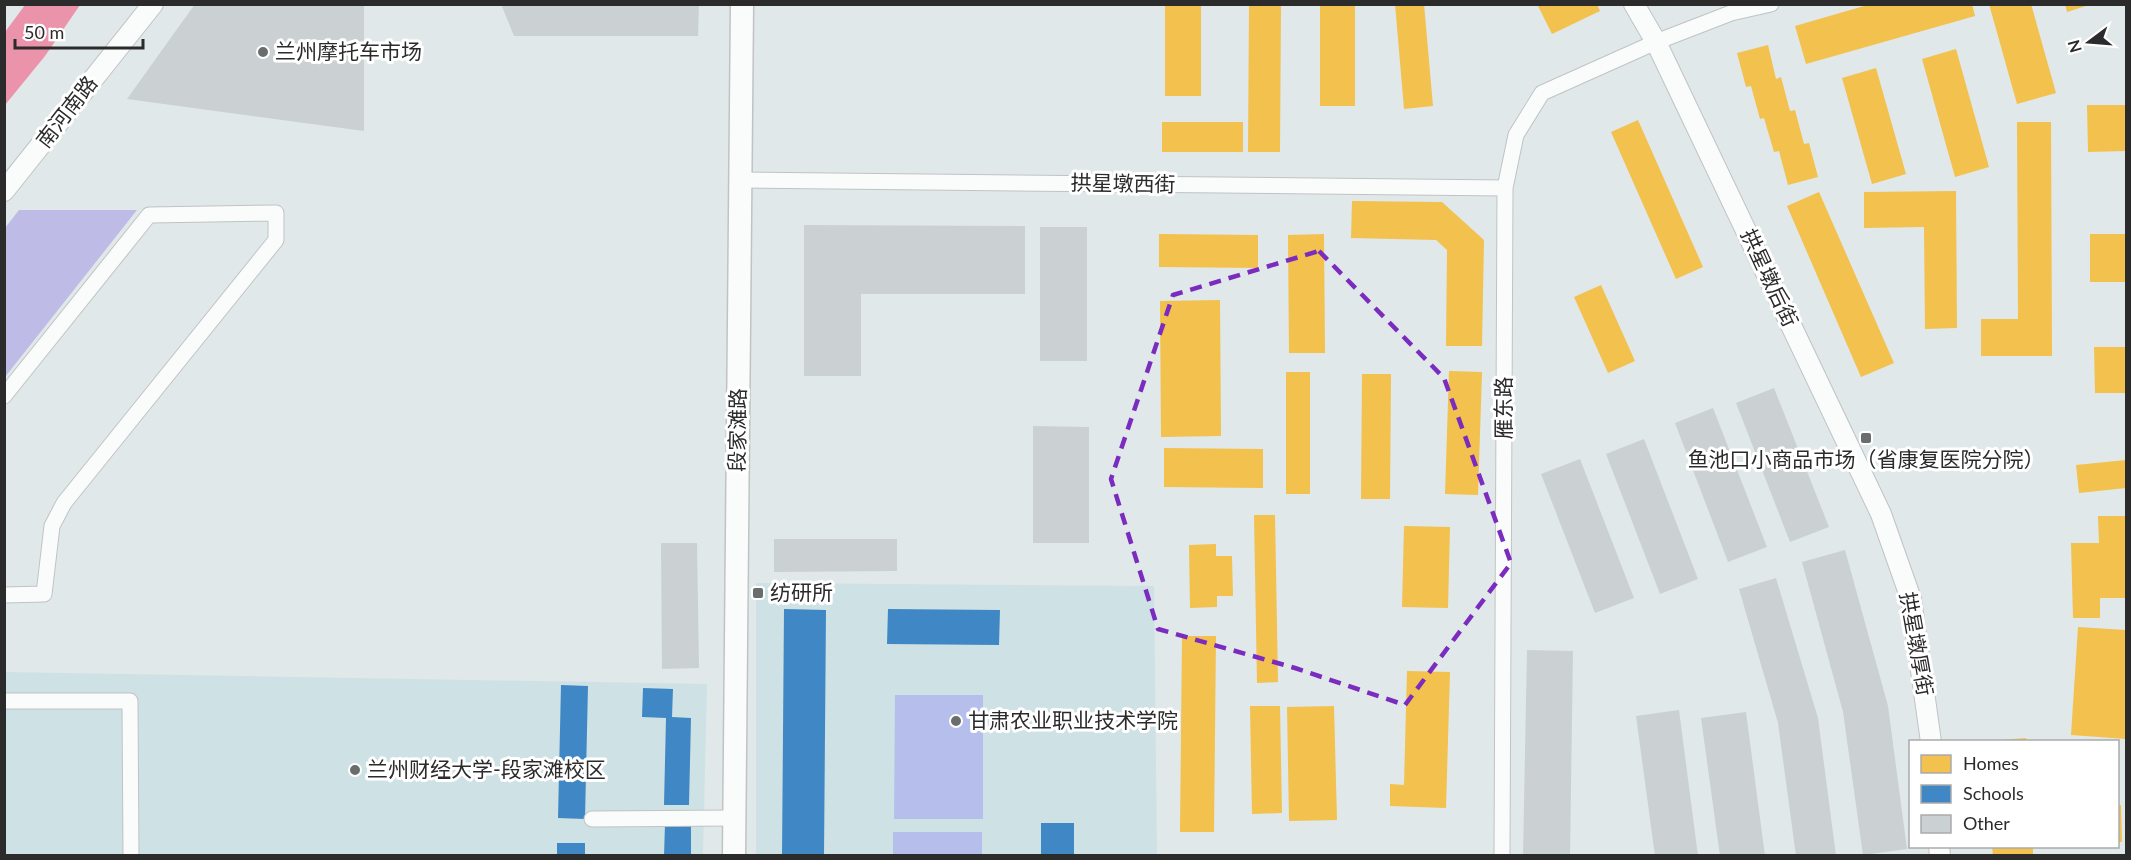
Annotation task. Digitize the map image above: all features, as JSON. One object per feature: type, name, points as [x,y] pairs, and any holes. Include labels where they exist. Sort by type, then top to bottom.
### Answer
[{"type":"main road","name":"段家滩路","points":[[734,855],[742,4]]},
{"type":"street","name":"南河南路","points":[[4,191],[153,4]]},
{"type":"street","name":"拱星墩后街","points":[[1634,4],[1656,42],[1881,514]]},
{"type":"street","points":[[1656,42],[1731,13],[1771,4]]},
{"type":"street","name":"雁东路","points":[[1502,855],[1505,188],[1516,135],[1542,93],[1656,42]]},
{"type":"street","name":"拱星墩西街","points":[[740,180],[1505,188]]},
{"type":"street","points":[[4,396],[149,215],[276,213],[276,240],[64,503],[52,526],[44,594],[4,595]]},
{"type":"street","name":"拱星墩厚街","points":[[1881,514],[1911,599],[1931,740]]},
{"type":"street","points":[[4,701],[130,701],[131,855]]},
{"type":"street","points":[[592,819],[734,818]]},
{"type":"highlighted area","points":[[1319,251],[1444,378],[1511,563],[1405,705],[1295,668],[1158,629],[1111,479],[1173,295]]},
{"type":"shaded area","points":[[25,5],[80,5],[45,56],[5,105],[5,32]]},
{"type":"shaded area","points":[[19,210],[137,210],[5,377],[5,228]]},
{"type":"shaded area","name":"甘肃农业职业技术学院","points":[[756,583],[1154,586],[1157,855],[756,856]]},
{"type":"shaded area","name":"兰州财经大学-段家滩校区","points":[[5,672],[707,684],[703,855],[5,856]]},
{"type":"shaded area","points":[[895,695],[983,695],[983,819],[894,819]]},
{"type":"shaded area","points":[[893,832],[982,832],[982,855],[893,855]]},
{"type":"building: Homes","points":[[1165,4],[1201,4],[1201,96],[1165,96]]},
{"type":"building: Homes","points":[[1249,4],[1281,4],[1280,152],[1248,152]]},
{"type":"building: Homes","points":[[1320,4],[1355,4],[1355,106],[1320,106]]},
{"type":"building: Homes","points":[[1395,4],[1424,4],[1433,106],[1404,109]]},
{"type":"building: Homes","points":[[1537,4],[1597,4],[1600,11],[1552,34]]},
{"type":"building: Homes","points":[[1871,4],[1972,4],[1975,16],[1806,64],[1795,26]]},
{"type":"building: Homes","points":[[1989,4],[2031,4],[2056,93],[2017,104]]},
{"type":"building: Homes","points":[[2065,4],[2089,4],[2089,5],[2067,12]]},
{"type":"building: Homes","points":[[1768,45],[1776,79],[1781,77],[1790,111],[1795,110],[1804,144],[1809,143],[1818,177],[1788,185],[1779,151],[1774,152],[1764,118],[1760,119],[1751,86],[1746,87],[1737,53]]},
{"type":"building: Homes","points":[[1956,49],[1989,167],[1955,177],[1922,59]]},
{"type":"building: Homes","points":[[1876,68],[1906,174],[1872,184],[1842,78]]},
{"type":"building: Homes","points":[[2087,105],[2126,105],[2126,151],[2088,152]]},
{"type":"building: Homes","points":[[1638,120],[1703,267],[1676,279],[1611,132]]},
{"type":"building: Homes","points":[[1162,122],[1243,122],[1243,152],[1162,152]]},
{"type":"building: Homes","points":[[2017,122],[2051,122],[2052,356],[1981,356],[1981,319],[2018,319]]},
{"type":"building: Homes","points":[[1956,191],[1957,328],[1925,329],[1924,227],[1864,228],[1864,192]]},
{"type":"building: Homes","points":[[1819,192],[1894,363],[1861,377],[1787,206]]},
{"type":"building: Homes","points":[[1352,201],[1442,202],[1484,240],[1482,346],[1446,346],[1447,250],[1436,240],[1351,238]]},
{"type":"building: Homes","points":[[1159,234],[1258,235],[1258,268],[1159,267]]},
{"type":"building: Homes","points":[[1324,234],[1325,353],[1289,353],[1288,235]]},
{"type":"building: Homes","points":[[2090,234],[2126,234],[2126,282],[2090,282]]},
{"type":"building: Homes","points":[[1601,285],[1635,361],[1608,373],[1574,297]]},
{"type":"building: Homes","points":[[1220,300],[1221,436],[1161,437],[1160,301]]},
{"type":"building: Homes","points":[[2094,347],[2126,347],[2126,393],[2095,393]]},
{"type":"building: Homes","points":[[1449,371],[1482,372],[1478,495],[1445,494]]},
{"type":"building: Homes","points":[[1286,372],[1310,372],[1310,494],[1286,494]]},
{"type":"building: Homes","points":[[1362,374],[1391,374],[1390,499],[1361,499]]},
{"type":"building: Homes","points":[[1164,448],[1263,449],[1263,488],[1164,487]]},
{"type":"building: Homes","points":[[2126,460],[2126,488],[2079,493],[2076,465]]},
{"type":"building: Homes","points":[[1254,515],[1275,515],[1278,682],[1257,683]]},
{"type":"building: Homes","points":[[2098,516],[2126,516],[2126,598],[2100,598],[2100,618],[2073,618],[2071,543],[2099,543]]},
{"type":"building: Homes","points":[[1404,526],[1450,527],[1448,608],[1402,607]]},
{"type":"building: Homes","points":[[1216,544],[1216,556],[1232,556],[1233,596],[1217,596],[1217,607],[1190,608],[1189,545]]},
{"type":"building: Homes","points":[[2078,627],[2126,630],[2126,739],[2071,735]]},
{"type":"building: Homes","points":[[1182,636],[1216,636],[1214,832],[1180,832]]},
{"type":"building: Homes","points":[[1407,671],[1450,672],[1446,808],[1390,806],[1390,784],[1404,785]]},
{"type":"building: Homes","points":[[1250,706],[1280,706],[1282,813],[1252,814]]},
{"type":"building: Homes","points":[[1334,706],[1337,820],[1289,821],[1287,707]]},
{"type":"building: Homes","points":[[2026,738],[2026,740],[2001,740]]},
{"type":"building: Homes","points":[[2119,805],[2121,805],[2122,842],[2119,842]]},
{"type":"building: Homes","points":[[1992,848],[2033,848],[2033,856],[1993,856]]},
{"type":"building: Schools","points":[[784,609],[826,610],[824,856],[782,856]]},
{"type":"building: Schools","points":[[888,609],[1000,610],[999,645],[887,644]]},
{"type":"building: Schools","points":[[561,685],[588,686],[585,819],[558,818]]},
{"type":"building: Schools","points":[[643,688],[673,689],[672,717],[691,718],[689,805],[664,805],[666,718],[642,717]]},
{"type":"building: Schools","points":[[1041,823],[1074,823],[1074,856],[1041,856]]},
{"type":"building: Schools","points":[[665,824],[691,825],[691,856],[664,856]]},
{"type":"building: Schools","points":[[557,843],[585,843],[585,856],[557,856]]},
{"type":"building: Other","name":"兰州摩托车市场","points":[[195,4],[364,4],[364,131],[127,99]]},
{"type":"building: Other","points":[[501,4],[699,4],[698,36],[514,36]]},
{"type":"building: Other","points":[[804,225],[1025,226],[1025,294],[861,294],[861,376],[804,376]]},
{"type":"building: Other","points":[[1040,227],[1087,227],[1087,361],[1040,361]]},
{"type":"building: Other","points":[[1774,388],[1829,527],[1790,542],[1736,403]]},
{"type":"building: Other","points":[[1713,408],[1767,547],[1728,562],[1675,423]]},
{"type":"building: Other","points":[[1033,426],[1089,427],[1089,543],[1033,543]]},
{"type":"building: Other","points":[[1644,439],[1698,579],[1660,594],[1606,454]]},
{"type":"building: Other","points":[[1580,459],[1634,598],[1595,613],[1541,474]]},
{"type":"building: Other","points":[[774,539],[897,539],[897,571],[774,572]]},
{"type":"building: Other","points":[[661,543],[697,543],[699,668],[662,669]]},
{"type":"building: Other","points":[[1845,550],[1888,706],[1907,849],[1863,855],[1843,712],[1802,562]]},
{"type":"building: Other","points":[[1776,578],[1818,718],[1836,856],[1796,856],[1778,723],[1739,589]]},
{"type":"building: Other","points":[[1527,650],[1573,651],[1570,856],[1523,856]]},
{"type":"building: Other","points":[[1679,710],[1698,856],[1655,856],[1636,716]]},
{"type":"building: Other","points":[[1746,712],[1765,856],[1720,856],[1701,718]]},
{"type":"place","name":"兰州摩托车市场","points":[[263,52]]},
{"type":"place","name":"鱼池口小商品市场（省康复医院分院）","points":[[1866,438]]},
{"type":"place","name":"纺研所","points":[[758,593]]},
{"type":"place","name":"甘肃农业职业技术学院","points":[[956,721]]},
{"type":"place","name":"兰州财经大学-段家滩校区","points":[[355,770]]}]
